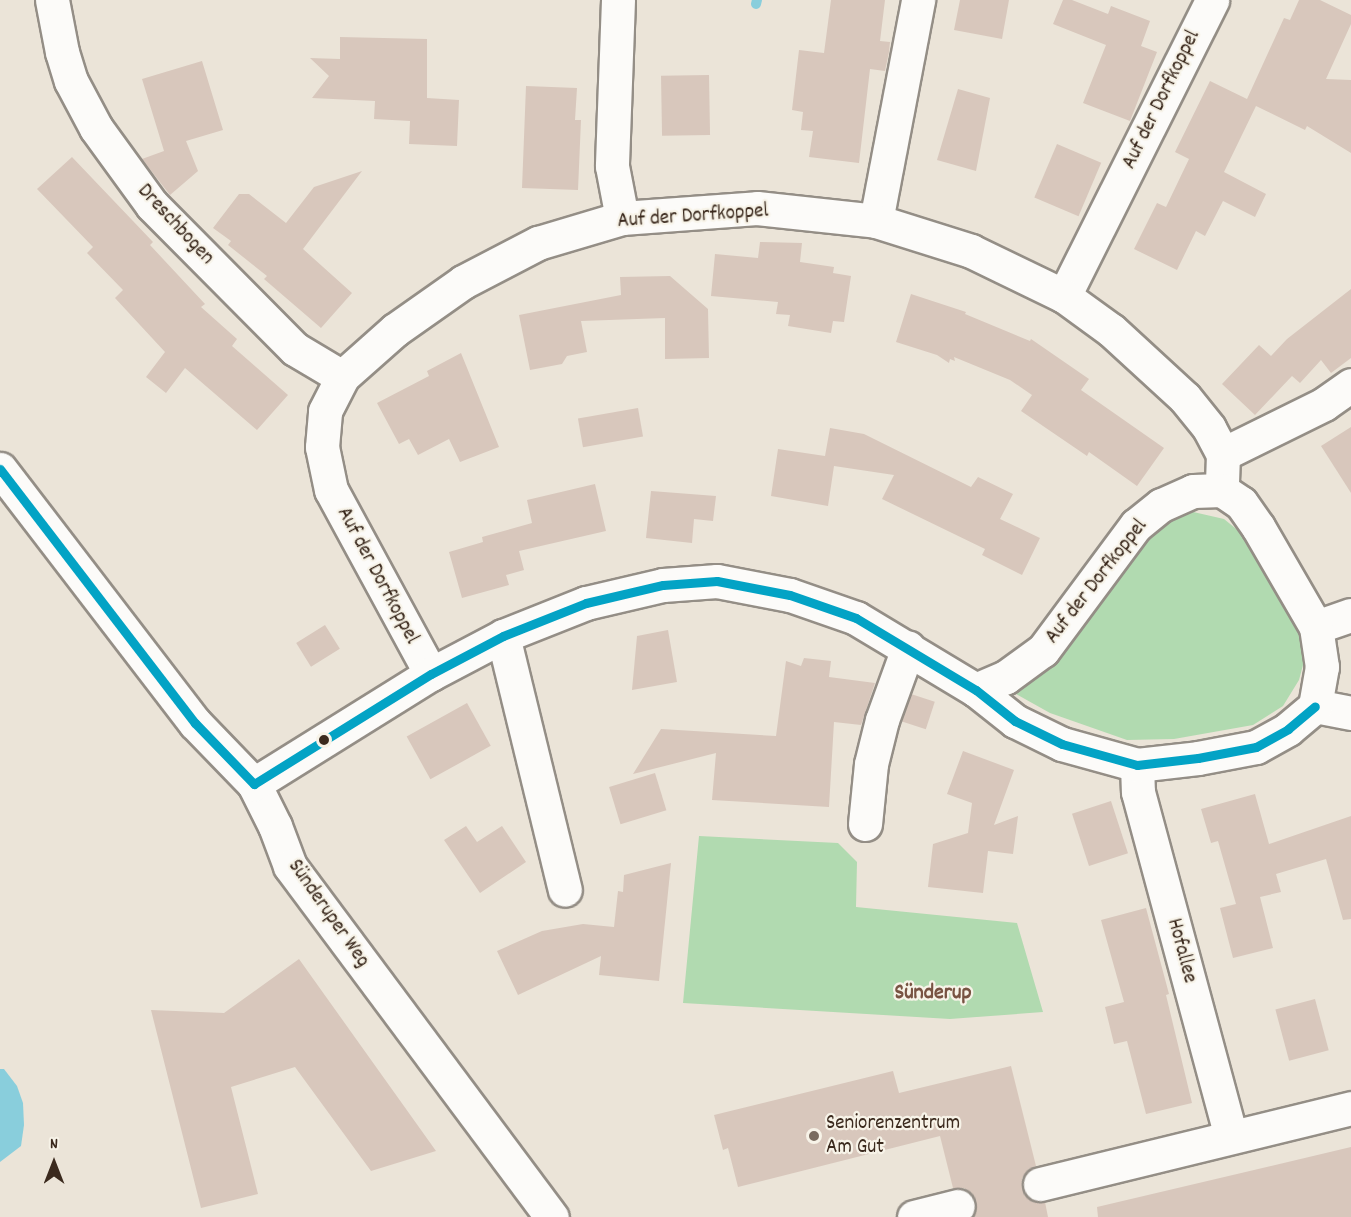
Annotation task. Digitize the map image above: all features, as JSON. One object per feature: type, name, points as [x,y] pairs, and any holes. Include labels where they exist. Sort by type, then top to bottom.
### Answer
[{"type":"street","name":"Dreschbogen","points":[[52,0],[62,52],[71,81],[96,128],[152,205],[295,349],[342,377]]},
{"type":"street","points":[[618,0],[612,166],[622,218]]},
{"type":"street","points":[[876,221],[918,0]]},
{"type":"street","name":"Auf der Dorfkoppel","points":[[1065,296],[1212,0]]},
{"type":"street","name":"Auf der Dorfkoppel","points":[[431,674],[331,490],[322,447],[325,411],[342,377],[395,330],[463,282],[538,243],[622,218],[757,208],[876,221],[971,250],[1065,296],[1112,330],[1185,398],[1209,428],[1223,454]]},
{"type":"street","points":[[254,784],[431,674],[503,636],[586,603],[663,585],[717,581],[790,595],[856,618],[976,690],[1015,721],[1062,744],[1137,765],[1198,758],[1256,747],[1288,729],[1315,706],[1322,667],[1317,627],[1258,527],[1240,503],[1222,490],[1223,454],[1324,404],[1351,385]]},
{"type":"street","name":"Sünderuper Weg","points":[[0,469],[195,723],[254,784],[275,826],[290,866],[552,1217]]},
{"type":"street","name":"Auf der Dorfkoppel","points":[[976,690],[1006,677],[1043,650],[1136,525],[1161,505],[1193,491],[1222,490]]},
{"type":"street","points":[[1317,627],[1351,615]]},
{"type":"street","points":[[503,636],[565,890]]},
{"type":"street","points":[[865,824],[871,764],[882,720],[908,648]]},
{"type":"street","points":[[1315,706],[1351,713]]},
{"type":"street","name":"Hofallee","points":[[1137,765],[1138,792],[1231,1137]]},
{"type":"street","points":[[1040,1184],[1351,1107]]},
{"type":"street","points":[[914,1217],[958,1206]]},
{"type":"green space","points":[[1189,511],[1224,519],[1240,532],[1300,633],[1304,648],[1303,665],[1299,680],[1283,706],[1253,725],[1174,739],[1127,740],[1050,713],[1016,694],[1017,689],[1037,677],[1151,530],[1173,514]]},
{"type":"green space","points":[[699,836],[838,843],[857,862],[856,907],[1017,923],[1043,1012],[950,1019],[683,1003]]},
{"type":"water","points":[[0,1069],[4,1069],[17,1086],[23,1103],[24,1125],[21,1146],[0,1162]]},
{"type":"building","points":[[831,0],[885,0],[880,41],[890,42],[889,52],[885,71],[870,69],[859,163],[809,157],[813,131],[801,130],[803,112],[792,110],[799,50],[824,53]]},
{"type":"building","points":[[960,0],[1009,0],[1002,39],[954,30]]},
{"type":"building","points":[[1063,0],[1072,0],[1108,14],[1111,6],[1150,21],[1141,46],[1157,52],[1130,121],[1083,103],[1106,45],[1053,24]]},
{"type":"building","points":[[1299,0],[1320,0],[1351,15],[1351,24],[1326,79],[1351,80],[1351,153],[1307,126],[1305,130],[1256,106],[1224,172],[1266,194],[1255,217],[1223,201],[1205,236],[1196,231],[1177,270],[1134,249],[1157,203],[1166,207],[1189,159],[1175,152],[1210,81],[1247,99],[1284,18],[1290,20]]},
{"type":"building","points":[[340,37],[427,39],[427,98],[459,100],[457,146],[409,144],[410,121],[374,119],[375,101],[312,98],[329,76],[310,58],[340,59]]},
{"type":"building","points":[[202,61],[223,130],[186,141],[198,171],[170,195],[142,159],[164,151],[142,79]]},
{"type":"building","points":[[709,75],[710,135],[662,136],[661,76]]},
{"type":"building","points":[[526,86],[577,88],[575,120],[581,120],[578,190],[522,188]]},
{"type":"building","points":[[958,89],[990,98],[976,171],[937,160]]},
{"type":"building","points":[[1057,144],[1101,163],[1079,216],[1034,197]]},
{"type":"building","points":[[72,157],[153,242],[150,245],[205,304],[201,307],[237,339],[232,346],[288,395],[257,430],[185,368],[166,393],[146,377],[165,352],[115,298],[123,290],[87,253],[93,247],[37,189]]},
{"type":"building","points":[[362,171],[303,249],[352,293],[321,328],[264,279],[267,276],[228,245],[231,241],[213,228],[239,194],[249,194],[286,223],[314,187]]},
{"type":"building","points":[[760,242],[802,243],[800,262],[834,267],[833,273],[851,276],[844,322],[833,321],[831,333],[788,326],[790,315],[776,314],[778,302],[711,296],[715,254],[758,258]]},
{"type":"building","points":[[670,276],[708,309],[709,358],[665,359],[665,318],[581,321],[587,352],[567,356],[562,364],[530,370],[519,315],[621,295],[620,277]]},
{"type":"building","points":[[1351,289],[1351,358],[1331,373],[1321,360],[1300,383],[1292,376],[1255,415],[1222,384],[1259,345],[1271,356],[1287,339]]},
{"type":"building","points":[[911,294],[966,312],[965,314],[1030,341],[1031,339],[1089,379],[1081,390],[1164,448],[1137,486],[1089,452],[1087,456],[1021,411],[1032,395],[1010,380],[954,357],[955,361],[950,359],[949,363],[937,355],[896,342]]},
{"type":"building","points":[[461,353],[499,447],[460,462],[449,439],[418,455],[409,439],[399,444],[377,403],[429,376],[427,371]]},
{"type":"building","points":[[638,408],[643,437],[583,447],[578,419]]},
{"type":"building","points":[[1351,427],[1351,493],[1321,446]]},
{"type":"building","points":[[830,428],[864,434],[971,487],[978,477],[1013,494],[1000,519],[1040,538],[1022,575],[982,555],[985,549],[882,499],[894,475],[834,466],[828,506],[771,496],[778,449],[825,456]]},
{"type":"building","points":[[595,484],[606,531],[519,551],[524,570],[506,575],[509,585],[462,598],[449,552],[483,542],[482,537],[532,523],[527,500]]},
{"type":"building","points":[[651,491],[716,496],[713,521],[694,519],[692,543],[646,538]]},
{"type":"building","points":[[325,625],[340,649],[311,667],[296,643]]},
{"type":"building","points":[[668,630],[677,682],[632,690],[637,636]]},
{"type":"building","points":[[804,658],[831,661],[829,677],[875,683],[861,725],[834,722],[829,807],[712,800],[716,753],[633,774],[661,729],[776,736],[786,661],[801,666]]},
{"type":"building","points":[[911,694],[935,702],[926,729],[902,722]]},
{"type":"building","points":[[467,703],[491,746],[430,779],[407,736]]},
{"type":"building","points":[[963,751],[1014,770],[994,825],[1018,816],[1013,854],[988,851],[983,893],[928,887],[933,844],[968,833],[972,803],[947,794]]},
{"type":"building","points":[[655,773],[666,810],[620,824],[609,787]]},
{"type":"building","points":[[1255,794],[1269,844],[1351,816],[1351,919],[1343,920],[1326,859],[1276,874],[1281,892],[1260,897],[1273,948],[1233,958],[1220,908],[1236,904],[1218,841],[1211,843],[1201,809]]},
{"type":"building","points":[[1111,801],[1128,853],[1089,866],[1072,814]]},
{"type":"building","points":[[466,826],[477,842],[502,826],[526,862],[480,893],[444,840]]},
{"type":"building","points":[[671,863],[659,981],[599,975],[601,956],[518,995],[497,951],[542,931],[583,924],[614,927],[618,891],[623,892],[624,875]]},
{"type":"building","points":[[1146,908],[1169,994],[1166,995],[1192,1103],[1146,1114],[1127,1041],[1114,1044],[1105,1007],[1124,1002],[1101,920]]},
{"type":"building","points":[[299,959],[436,1151],[371,1171],[295,1067],[231,1087],[258,1194],[201,1208],[151,1010],[224,1013]]},
{"type":"building","points":[[1315,999],[1329,1050],[1289,1061],[1275,1010]]},
{"type":"building","name":"Seniorenzentrum Am Gut","points":[[1011,1066],[1036,1166],[1028,1170],[1022,1178],[1022,1189],[1026,1196],[1034,1202],[1045,1202],[1048,1217],[973,1217],[976,1211],[976,1201],[964,1188],[953,1188],[940,1136],[738,1187],[728,1148],[723,1150],[714,1115],[893,1071],[899,1093]]},
{"type":"building","points":[[1351,1147],[1351,1217],[1098,1217],[1097,1207]]},
{"type":"waterway","points":[[756,4],[757,0]]},
{"type":"transit line","points":[[0,469],[195,723],[254,784]]},
{"type":"transit line","points":[[254,784],[431,674],[503,636],[586,603],[663,585],[717,581],[790,595],[856,618],[976,690],[1015,721],[1062,744],[1137,765],[1198,758],[1256,747],[1288,729],[1315,706]]},
{"type":"place","name":"Seniorenzentrum Am Gut","points":[[814,1136]]},
{"type":"district","name":"Sünderup","points":[[933,994]]}]
